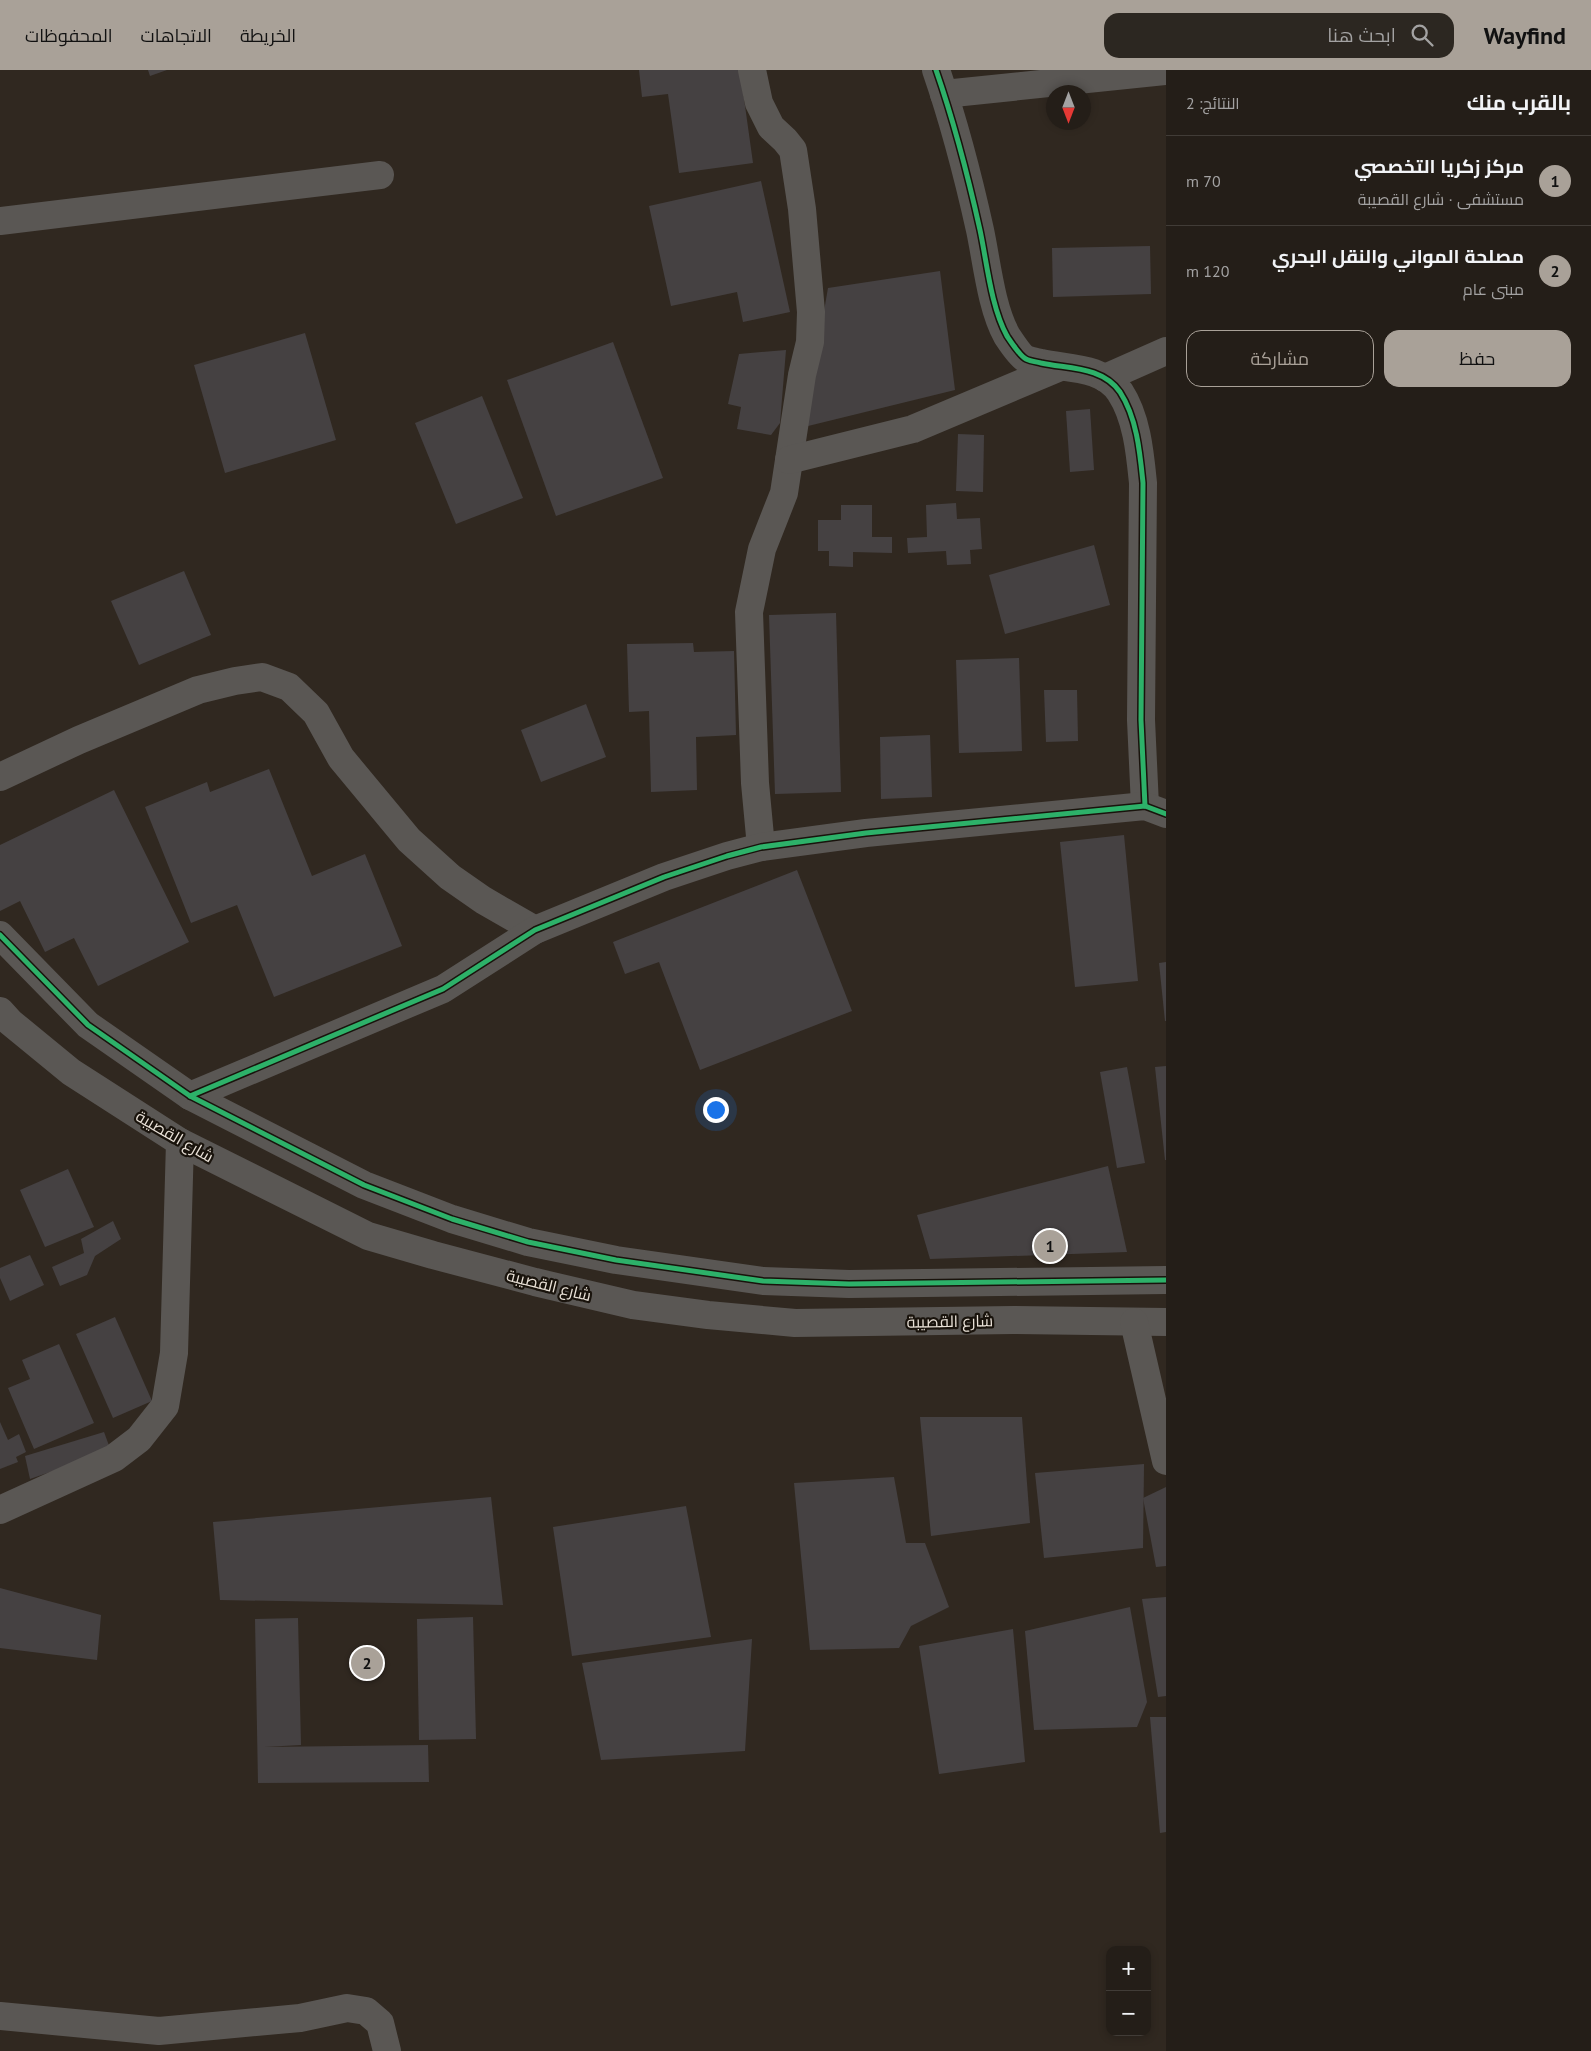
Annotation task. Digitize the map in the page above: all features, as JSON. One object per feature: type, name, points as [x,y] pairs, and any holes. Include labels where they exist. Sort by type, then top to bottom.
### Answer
[{"type":"street","points":[[752,70],[759,103],[770,127],[793,150],[807,264],[810,312],[810,342],[802,375],[784,493],[762,549],[749,612],[755,783],[761,847]]},
{"type":"street","points":[[190,1096],[443,988],[535,930],[664,877],[761,847],[866,833],[1156,810],[1141,720],[1143,483],[1139,447],[1131,415],[1120,392],[1105,378],[1078,368],[1060,367],[1026,359],[1007,336],[997,308],[972,197],[940,82],[1166,71]]},
{"type":"street","points":[[0,221],[380,175]]},
{"type":"street","points":[[1105,378],[1166,351]]},
{"type":"street","points":[[789,460],[913,429],[1060,367]]},
{"type":"street","points":[[0,778],[79,740],[198,690],[235,680],[262,677],[289,687],[316,713],[341,758],[409,840],[450,878],[535,930]]},
{"type":"street","points":[[0,935],[88,1025],[190,1096],[364,1185],[452,1219],[528,1242],[616,1260],[763,1281],[858,1284],[1166,1280]]},
{"type":"street","name":"شارع القصيبة","points":[[0,1011],[10,1022],[71,1072],[180,1142],[368,1236],[526,1280],[633,1305],[708,1315],[795,1323],[1013,1320],[1166,1322]]},
{"type":"street","points":[[0,1510],[114,1458],[139,1439],[165,1406],[174,1353],[180,1142]]},
{"type":"street","points":[[1134,1322],[1166,1461]]},
{"type":"street","points":[[0,2016],[159,2031],[300,2018],[347,2008],[366,2011],[380,2023],[388,2051]]},
{"type":"building","points":[[148,70],[167,70],[150,76]]},
{"type":"building","points":[[639,70],[740,70],[753,163],[679,173],[668,94],[642,97]]},
{"type":"building","points":[[761,181],[790,312],[743,322],[737,292],[671,306],[649,206]]},
{"type":"building","points":[[1150,246],[1151,294],[1053,297],[1052,248]]},
{"type":"building","points":[[940,271],[955,390],[804,427],[828,288]]},
{"type":"building","points":[[305,333],[336,440],[225,473],[194,365]]},
{"type":"building","points":[[613,342],[663,478],[556,516],[507,380]]},
{"type":"building","points":[[786,350],[780,423],[771,435],[737,429],[741,407],[728,404],[739,354]]},
{"type":"building","points":[[482,396],[523,498],[456,524],[415,423]]},
{"type":"building","points":[[1090,409],[1094,470],[1070,472],[1066,411]]},
{"type":"building","points":[[958,434],[984,435],[983,492],[956,491]]},
{"type":"building","points":[[956,503],[957,519],[980,518],[982,549],[970,550],[971,564],[947,565],[946,551],[908,553],[907,538],[927,537],[926,505]]},
{"type":"building","points":[[841,505],[872,505],[872,537],[892,537],[892,553],[853,552],[853,567],[829,566],[829,551],[818,551],[818,520],[841,520]]},
{"type":"building","points":[[1094,545],[1110,605],[1005,634],[989,575]]},
{"type":"building","points":[[184,571],[211,635],[139,665],[111,601]]},
{"type":"building","points":[[836,613],[841,792],[775,794],[769,615]]},
{"type":"building","points":[[693,643],[694,652],[734,651],[736,735],[696,737],[697,790],[651,792],[649,711],[629,712],[627,644]]},
{"type":"building","points":[[1019,658],[1022,751],[959,753],[956,660]]},
{"type":"building","points":[[1044,690],[1077,690],[1078,741],[1046,742]]},
{"type":"building","points":[[586,704],[606,757],[541,782],[521,730]]},
{"type":"building","points":[[930,735],[932,797],[881,799],[880,737]]},
{"type":"building","points":[[269,769],[312,876],[365,854],[402,946],[274,997],[237,905],[191,923],[145,807],[207,782],[210,792]]},
{"type":"building","points":[[114,790],[189,942],[98,986],[74,938],[45,952],[20,901],[0,911],[0,845]]},
{"type":"building","points":[[1124,835],[1138,981],[1075,987],[1060,842]]},
{"type":"building","points":[[797,870],[852,1011],[700,1070],[659,962],[625,974],[613,942]]},
{"type":"building","points":[[1166,962],[1166,1021],[1165,1021],[1159,963]]},
{"type":"building","points":[[1166,1066],[1166,1160],[1165,1160],[1155,1067]]},
{"type":"building","points":[[1127,1067],[1145,1163],[1117,1168],[1100,1072]]},
{"type":"building","points":[[1108,1166],[1127,1252],[930,1259],[917,1215]]},
{"type":"building","points":[[68,1169],[94,1227],[45,1247],[20,1190]]},
{"type":"building","points":[[113,1221],[121,1239],[95,1256],[87,1275],[60,1286],[52,1267],[84,1253],[81,1239]]},
{"type":"building","points":[[30,1255],[44,1285],[10,1301],[0,1278],[0,1268]]},
{"type":"building","points":[[115,1317],[152,1401],[113,1418],[76,1334]]},
{"type":"building","points":[[59,1344],[94,1423],[34,1449],[8,1388],[30,1379],[22,1360]]},
{"type":"building","points":[[920,1417],[1022,1417],[1030,1523],[931,1536]]},
{"type":"building","points":[[0,1422],[8,1440],[19,1434],[26,1452],[16,1457],[18,1462],[0,1469]]},
{"type":"building","points":[[104,1432],[111,1451],[30,1479],[25,1456]]},
{"type":"building","points":[[1144,1464],[1143,1548],[1044,1558],[1035,1473]]},
{"type":"building","points":[[894,1477],[906,1543],[925,1543],[949,1607],[911,1626],[899,1648],[810,1650],[794,1483]]},
{"type":"building","points":[[1166,1487],[1166,1566],[1156,1567],[1143,1498]]},
{"type":"building","points":[[491,1497],[503,1605],[220,1600],[213,1522]]},
{"type":"building","points":[[686,1506],[711,1637],[572,1656],[553,1527]]},
{"type":"building","points":[[0,1588],[101,1615],[97,1660],[0,1648]]},
{"type":"building","points":[[1166,1597],[1166,1696],[1158,1697],[1142,1599]]},
{"type":"building","points":[[1130,1607],[1147,1702],[1137,1727],[1034,1730],[1025,1631]]},
{"type":"building","points":[[473,1617],[476,1739],[419,1740],[417,1619]]},
{"type":"building","points":[[298,1618],[301,1745],[264,1747],[428,1745],[429,1782],[258,1783],[255,1619]]},
{"type":"building","points":[[1013,1629],[1025,1762],[939,1774],[919,1646]]},
{"type":"building","points":[[752,1639],[745,1751],[601,1760],[582,1663]]},
{"type":"building","points":[[1150,1717],[1166,1717],[1166,1832],[1160,1833]]},
{"type":"cycle path","points":[[936,70],[966,169],[993,298],[1007,336],[1018,352],[1028,360],[1084,370],[1104,377],[1120,392],[1134,424],[1143,483],[1141,720],[1145,806]]},
{"type":"cycle path","points":[[190,1096],[443,989],[535,930],[664,877],[727,856],[761,847],[866,833],[1145,806],[1166,814]]},
{"type":"cycle path","points":[[0,935],[88,1025],[190,1096],[364,1185],[452,1219],[528,1242],[616,1260],[763,1281],[849,1284],[1166,1280]]},
{"type":"place","name":"مركز زكريا التخصصي","points":[[1050,1246]]},
{"type":"place","name":"مصلحة المواني والنقل البحري","points":[[367,1663]]}]
